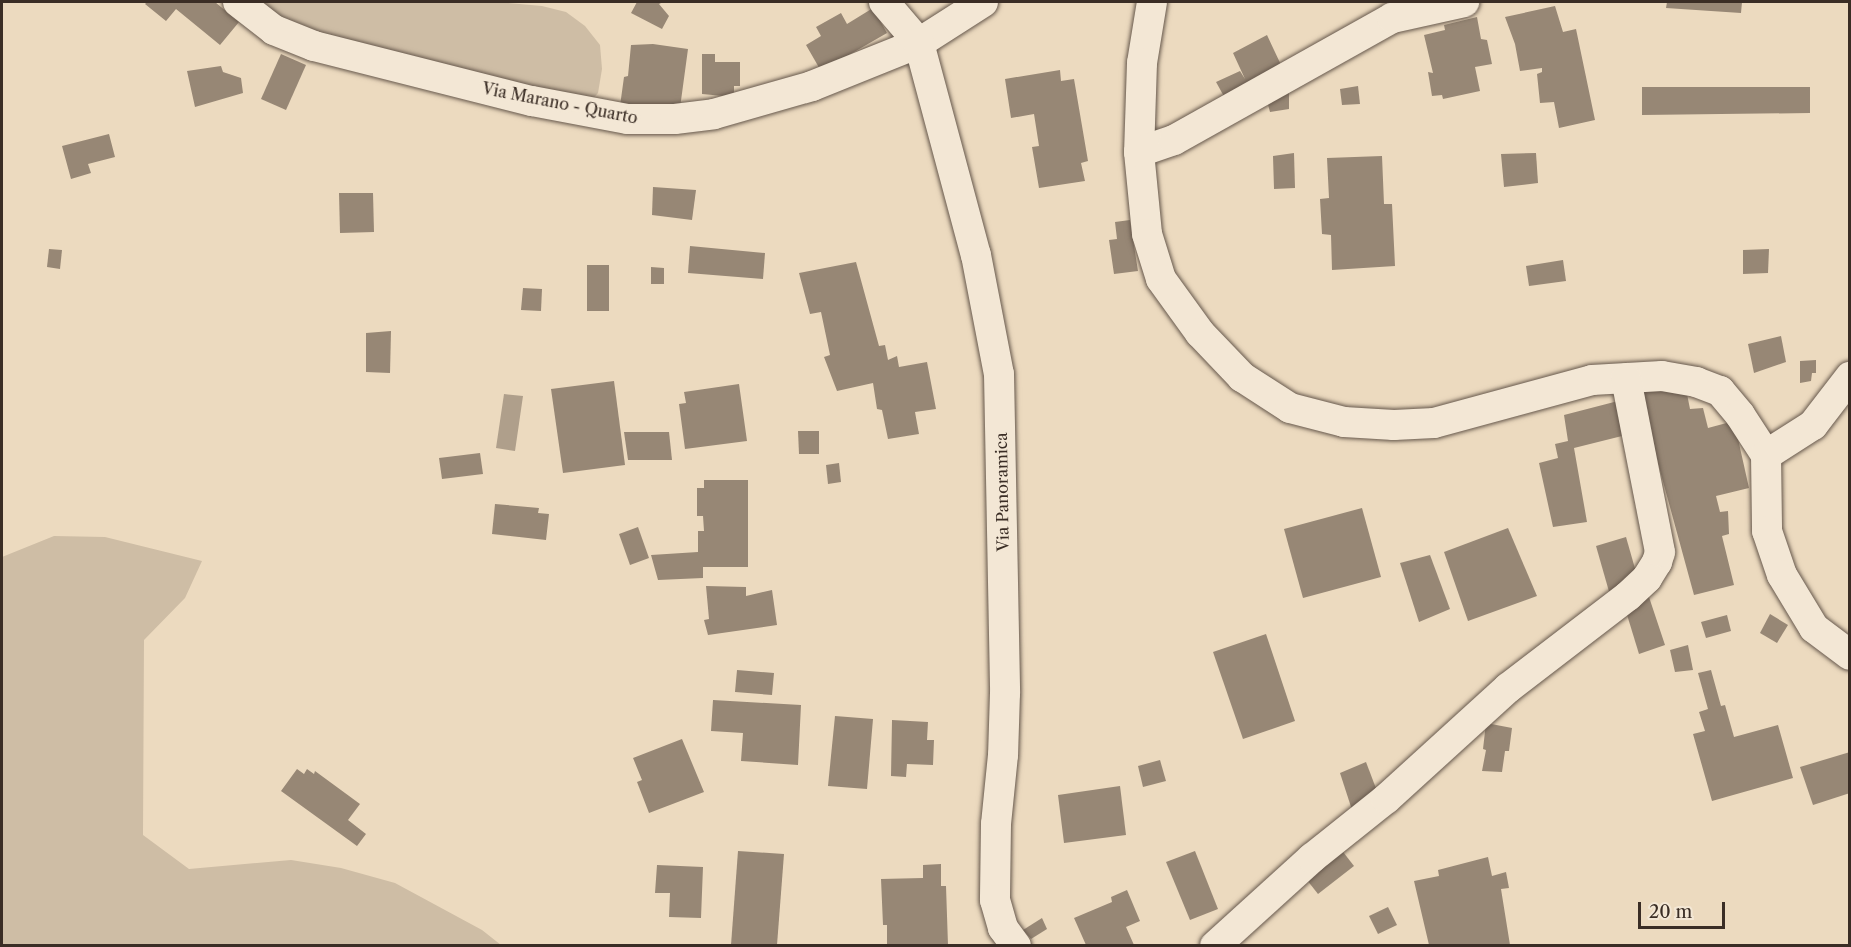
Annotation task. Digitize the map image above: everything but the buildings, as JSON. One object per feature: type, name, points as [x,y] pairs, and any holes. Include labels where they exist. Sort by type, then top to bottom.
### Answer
[{"type":"street","name":"Via Marano - Quarto","points":[[238,2],[274,30],[314,46],[532,101],[627,119],[675,119],[714,114],[812,86],[919,43],[983,2]]},
{"type":"street","points":[[884,2],[919,43]]},
{"type":"street","points":[[1152,2],[1142,63],[1138,152],[1147,234],[1161,279],[1200,333],[1242,377],[1290,408],[1344,422],[1394,425],[1434,423],[1592,380],[1662,376],[1696,382],[1720,392],[1740,415],[1766,455],[1767,531],[1782,576],[1815,628],[1850,655]]},
{"type":"street","points":[[1138,152],[1174,140],[1392,18],[1464,2]]},
{"type":"street","name":"Via Panoramica","points":[[919,43],[976,255],[999,374],[1005,693],[1003,755],[996,824],[995,900],[1003,928],[1010,942]]},
{"type":"street","points":[[1766,455],[1813,425],[1850,377]]},
{"type":"street","points":[[1215,945],[1312,858],[1386,799],[1508,688],[1628,596],[1647,578],[1658,562],[1660,552],[1626,378]]},
{"type":"shaded area","points":[[248,2],[498,2],[542,6],[566,12],[585,26],[600,45],[602,69],[598,93],[590,102],[310,37]]},
{"type":"shaded area","points":[[504,394],[523,396],[515,451],[496,448]]},
{"type":"shaded area","points":[[54,536],[105,537],[202,561],[185,598],[144,640],[143,835],[189,869],[291,860],[341,868],[395,883],[482,930],[501,945],[2,945],[2,557]]}]
